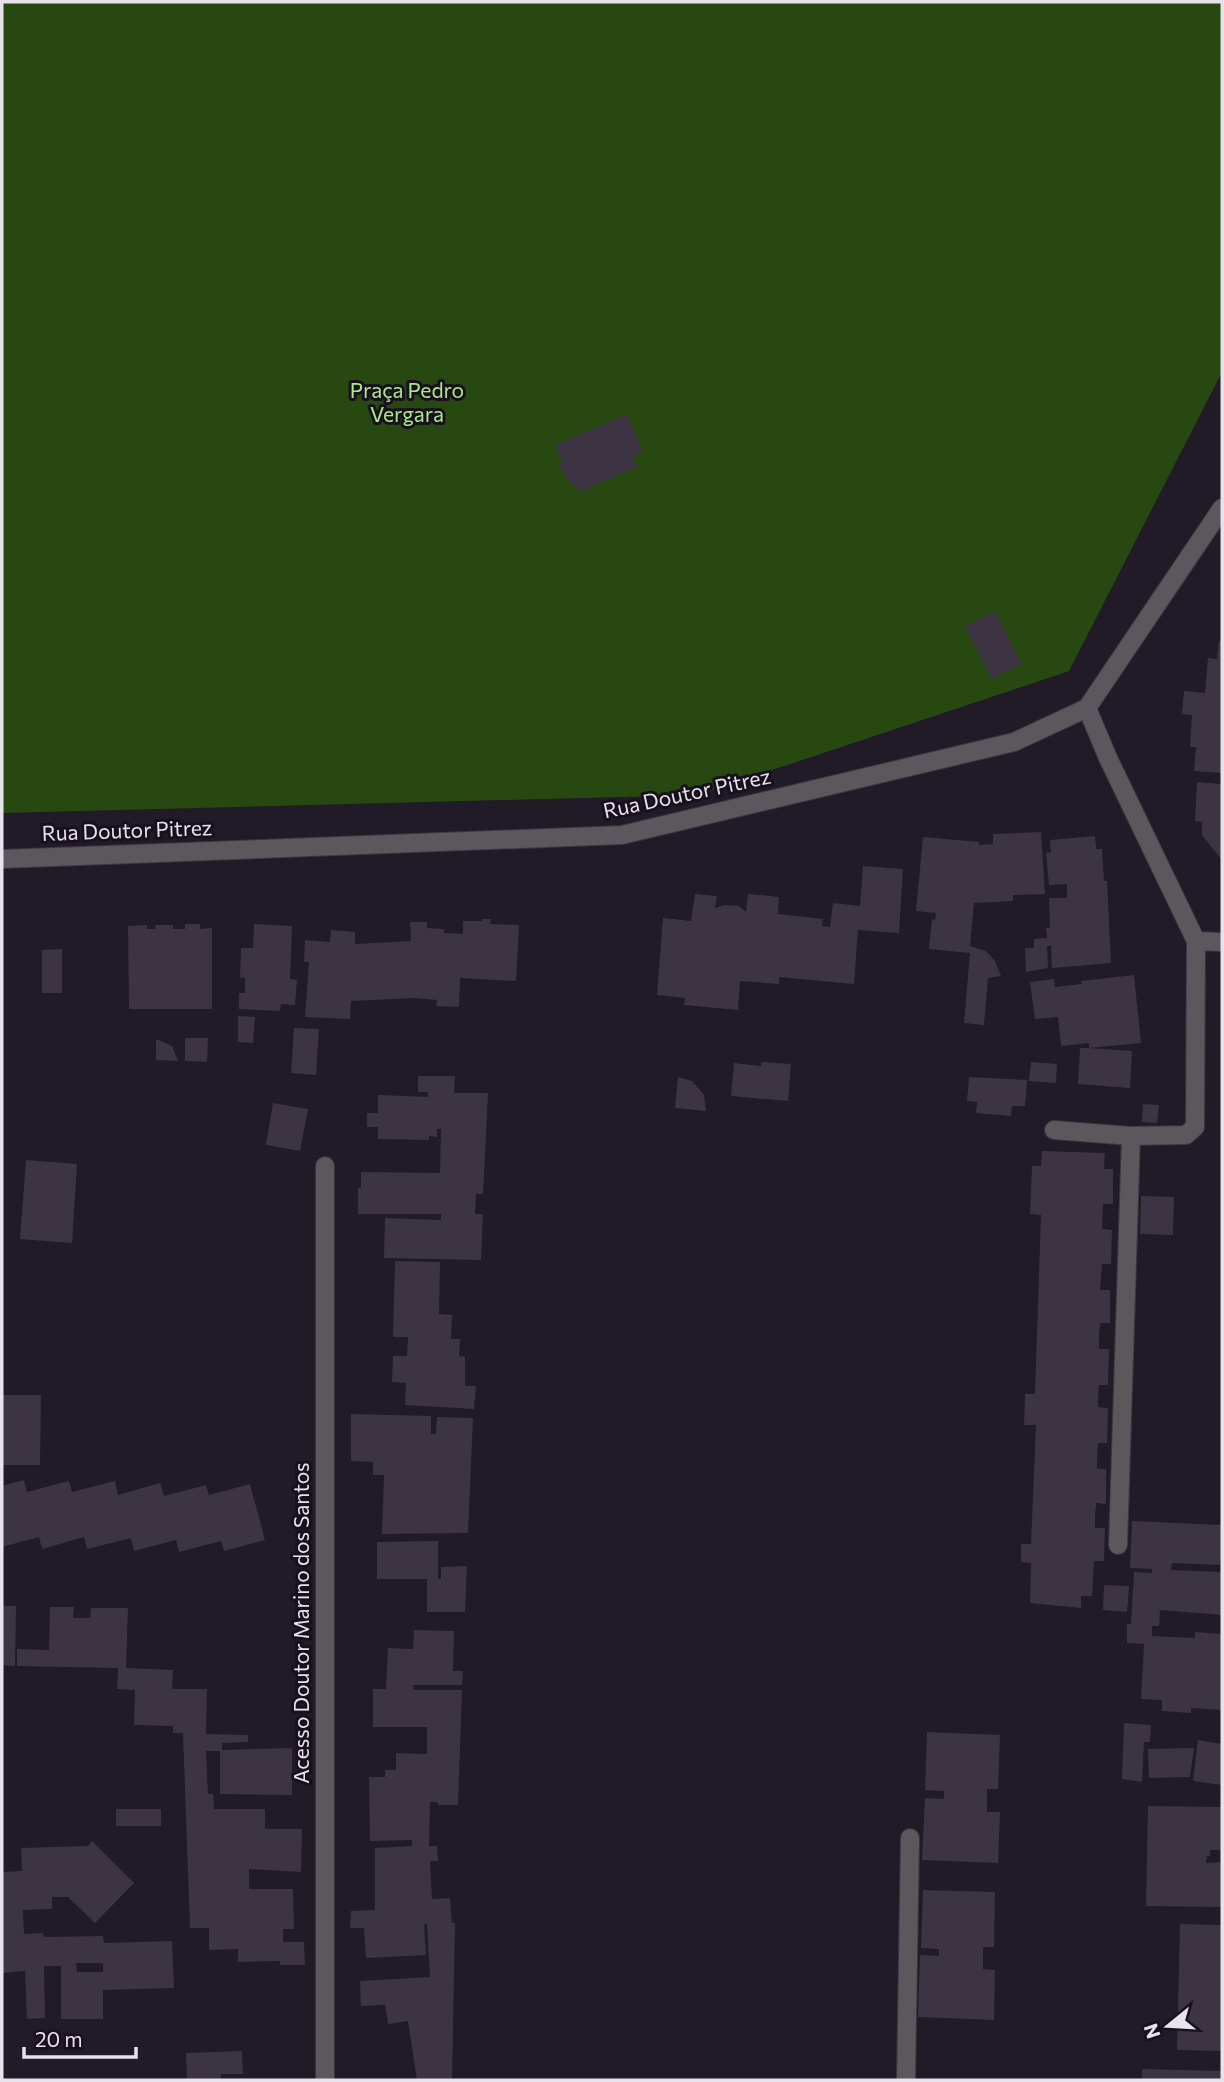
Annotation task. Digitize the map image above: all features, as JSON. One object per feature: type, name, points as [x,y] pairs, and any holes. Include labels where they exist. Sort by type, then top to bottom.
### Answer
[{"type":"street","points":[[1054,1130],[1131,1136],[1178,1136],[1191,1132],[1195,1127],[1196,941],[1087,708],[1222,510]]},
{"type":"street","name":"Rua Doutor Pitrez","points":[[2,859],[622,835],[1014,742],[1087,708]]},
{"type":"street","points":[[1196,941],[1222,942]]},
{"type":"street","points":[[1118,1545],[1131,1136]]},
{"type":"street","name":"Acesso Doutor Marino dos Santos","points":[[325,1166],[325,2080]]},
{"type":"street","points":[[906,2080],[910,1838]]},
{"type":"green space","name":"Praça Pedro Vergara","points":[[2,2],[1222,2],[1222,372],[1069,671],[697,795],[2,813]]},
{"type":"building","points":[[627,414],[643,452],[633,456],[637,467],[579,492],[576,485],[572,486],[568,478],[566,479],[559,464],[563,462],[555,445]]},
{"type":"building","points":[[995,611],[1022,664],[992,679],[965,626]]},
{"type":"building","points":[[1219,641],[1222,642],[1222,773],[1194,771],[1196,747],[1190,747],[1192,715],[1182,714],[1184,691],[1205,693],[1208,658],[1217,659]]},
{"type":"building","points":[[1197,782],[1222,784],[1222,860],[1202,835],[1202,822],[1195,821]]},
{"type":"building","points":[[1041,832],[1045,894],[1013,895],[1013,901],[974,903],[970,946],[986,951],[995,961],[1001,976],[988,978],[984,1025],[964,1023],[970,953],[929,949],[932,919],[935,920],[936,913],[916,911],[923,837],[979,842],[979,845],[993,844],[993,834]]},
{"type":"building","points":[[1095,836],[1096,849],[1102,849],[1104,881],[1107,881],[1111,963],[1052,968],[1051,946],[1047,946],[1048,968],[1026,972],[1025,948],[1034,948],[1034,939],[1047,938],[1046,928],[1050,928],[1049,898],[1067,898],[1067,884],[1049,885],[1046,853],[1051,852],[1050,840]]},
{"type":"building","points":[[863,866],[903,869],[899,933],[858,930],[854,984],[779,977],[779,984],[740,981],[738,1010],[684,1005],[685,998],[657,995],[663,918],[691,921],[695,894],[717,896],[715,908],[725,905],[739,906],[746,912],[748,894],[779,897],[778,914],[823,919],[822,926],[830,927],[833,903],[860,906]]},
{"type":"building","points":[[491,919],[490,924],[519,925],[516,981],[460,978],[459,1007],[436,1006],[437,1000],[414,998],[351,1001],[350,1019],[305,1017],[309,962],[304,962],[305,940],[330,942],[331,930],[355,932],[355,944],[411,941],[410,922],[427,922],[427,928],[444,929],[444,933],[463,934],[463,921]]},
{"type":"building","points":[[185,924],[200,924],[200,929],[212,928],[212,1009],[129,1009],[128,926],[147,925],[147,929],[156,929],[155,925],[173,925],[173,929],[185,929]]},
{"type":"building","points":[[254,924],[292,926],[290,979],[297,980],[295,1005],[281,1004],[280,1011],[239,1009],[239,993],[245,993],[245,978],[240,977],[241,948],[253,948]]},
{"type":"building","points":[[62,949],[62,993],[42,993],[42,950]]},
{"type":"building","points":[[1134,975],[1141,1043],[1089,1048],[1089,1043],[1061,1046],[1058,1017],[1035,1019],[1030,982],[1054,979],[1055,987]]},
{"type":"building","points":[[238,1016],[255,1017],[253,1043],[238,1042]]},
{"type":"building","points":[[294,1028],[319,1029],[316,1075],[291,1073]]},
{"type":"building","points":[[185,1038],[208,1038],[207,1062],[185,1061]]},
{"type":"building","points":[[156,1039],[172,1046],[178,1061],[156,1060]]},
{"type":"building","points":[[1080,1048],[1132,1051],[1130,1088],[1078,1084]]},
{"type":"building","points":[[761,1062],[791,1064],[788,1101],[731,1096],[734,1063],[761,1066]]},
{"type":"building","points":[[1031,1062],[1057,1064],[1056,1083],[1029,1081]]},
{"type":"building","points":[[418,1076],[455,1076],[454,1093],[488,1093],[483,1194],[476,1194],[475,1214],[483,1214],[481,1260],[384,1258],[385,1218],[441,1220],[441,1214],[358,1214],[361,1172],[440,1173],[441,1129],[437,1129],[437,1137],[429,1136],[429,1140],[378,1139],[378,1127],[367,1127],[367,1113],[378,1113],[378,1095],[428,1097],[428,1092],[418,1092]]},
{"type":"building","points":[[678,1077],[692,1081],[704,1095],[706,1111],[675,1108]]},
{"type":"building","points":[[969,1077],[1027,1080],[1025,1106],[1012,1106],[1011,1116],[976,1113],[977,1102],[967,1101]]},
{"type":"building","points":[[273,1103],[308,1109],[300,1151],[266,1145]]},
{"type":"building","points":[[1143,1104],[1159,1105],[1157,1123],[1142,1122]]},
{"type":"building","points":[[1042,1151],[1105,1153],[1104,1169],[1113,1169],[1113,1204],[1103,1204],[1102,1229],[1112,1230],[1111,1264],[1102,1264],[1100,1290],[1110,1290],[1110,1323],[1100,1323],[1099,1336],[1099,1349],[1109,1349],[1108,1385],[1099,1385],[1098,1397],[1098,1407],[1108,1408],[1107,1443],[1098,1443],[1097,1457],[1097,1469],[1106,1469],[1106,1504],[1096,1503],[1095,1516],[1095,1528],[1105,1528],[1104,1561],[1094,1561],[1092,1596],[1081,1596],[1081,1608],[1030,1603],[1031,1563],[1021,1562],[1021,1544],[1031,1544],[1036,1425],[1024,1425],[1025,1394],[1035,1394],[1041,1215],[1030,1214],[1032,1166],[1041,1166]]},
{"type":"building","points":[[26,1160],[77,1164],[72,1243],[20,1239]]},
{"type":"building","points":[[1141,1196],[1174,1197],[1173,1235],[1140,1234]]},
{"type":"building","points":[[395,1261],[440,1262],[439,1314],[452,1315],[451,1339],[460,1339],[459,1356],[465,1357],[465,1386],[476,1386],[474,1409],[405,1405],[406,1383],[392,1382],[393,1356],[407,1356],[408,1337],[393,1337]]},
{"type":"building","points":[[2,1395],[41,1395],[40,1465],[2,1465]]},
{"type":"building","points":[[351,1414],[431,1416],[431,1434],[436,1434],[437,1417],[473,1418],[468,1533],[382,1534],[384,1475],[373,1475],[373,1462],[351,1461]]},
{"type":"building","points":[[24,1480],[27,1492],[69,1481],[72,1492],[115,1481],[118,1495],[160,1483],[164,1496],[206,1485],[209,1495],[250,1484],[265,1540],[224,1551],[221,1541],[179,1552],[176,1540],[134,1551],[131,1538],[87,1549],[84,1537],[42,1549],[39,1537],[2,1547],[2,1486]]},
{"type":"building","points":[[1132,1521],[1222,1525],[1220,1565],[1172,1563],[1171,1570],[1222,1572],[1222,1615],[1160,1610],[1159,1626],[1152,1626],[1152,1636],[1195,1638],[1195,1632],[1222,1634],[1222,1710],[1191,1708],[1191,1713],[1162,1711],[1162,1700],[1141,1699],[1144,1644],[1127,1643],[1127,1624],[1131,1624],[1134,1572],[1152,1573],[1152,1569],[1130,1568]]},
{"type":"building","points":[[438,1541],[438,1579],[441,1579],[441,1567],[467,1566],[465,1612],[427,1612],[427,1579],[377,1579],[377,1542]]},
{"type":"building","points":[[1104,1585],[1129,1586],[1127,1612],[1103,1610]]},
{"type":"building","points":[[2,1606],[16,1606],[15,1666],[2,1665]]},
{"type":"building","points":[[50,1607],[74,1607],[73,1618],[90,1618],[91,1608],[128,1608],[126,1668],[173,1670],[172,1689],[207,1689],[206,1734],[248,1735],[248,1742],[222,1743],[222,1750],[292,1748],[292,1795],[220,1794],[220,1751],[206,1751],[208,1794],[213,1794],[214,1809],[265,1809],[265,1829],[302,1829],[301,1872],[249,1869],[249,1889],[293,1889],[294,1929],[283,1929],[283,1942],[304,1942],[305,1965],[280,1965],[280,1961],[238,1962],[238,1949],[209,1950],[209,1928],[190,1928],[183,1733],[173,1733],[173,1726],[134,1725],[135,1690],[117,1689],[118,1668],[17,1666],[17,1649],[49,1650]]},
{"type":"building","points":[[414,1630],[454,1631],[453,1671],[463,1671],[462,1685],[413,1685],[414,1690],[462,1690],[458,1805],[438,1805],[438,1802],[430,1802],[429,1846],[437,1846],[438,1861],[430,1861],[432,1899],[450,1898],[452,1923],[455,1923],[452,2080],[417,2080],[408,2021],[388,2024],[385,2005],[361,2006],[360,1981],[430,1977],[427,1924],[424,1924],[426,1955],[366,1958],[364,1928],[350,1928],[351,1911],[375,1910],[375,1848],[412,1846],[412,1840],[370,1841],[369,1777],[385,1777],[385,1770],[396,1770],[396,1753],[427,1754],[427,1727],[373,1727],[373,1689],[386,1689],[388,1648],[413,1649]]},
{"type":"building","points":[[1124,1723],[1151,1725],[1150,1742],[1144,1742],[1142,1782],[1122,1779]]},
{"type":"building","points":[[927,1732],[1000,1735],[998,1789],[987,1789],[987,1812],[1000,1812],[998,1863],[922,1860],[925,1798],[944,1799],[944,1791],[925,1790]]},
{"type":"building","points":[[1198,1740],[1222,1744],[1222,1785],[1193,1781]]},
{"type":"building","points":[[1194,1748],[1190,1777],[1149,1778],[1148,1749]]},
{"type":"building","points":[[1148,1806],[1222,1807],[1222,1850],[1210,1850],[1206,1863],[1222,1862],[1222,1907],[1146,1906]]},
{"type":"building","points":[[116,1809],[161,1809],[161,1826],[116,1826]]},
{"type":"building","points":[[92,1841],[134,1883],[95,1923],[68,1897],[52,1897],[52,1909],[23,1910],[24,1934],[43,1933],[44,1937],[103,1936],[104,1943],[172,1941],[174,1988],[103,1990],[103,2019],[61,2019],[61,1966],[44,1966],[45,2018],[27,2019],[25,1971],[2,1973],[2,1872],[22,1871],[21,1848],[88,1846]],"holes":[[[76,1963],[103,1963],[103,1972],[77,1972]]]},
{"type":"building","points":[[923,1890],[995,1892],[994,1947],[983,1947],[983,1969],[995,1970],[994,2020],[918,2017],[920,1955],[939,1956],[939,1949],[921,1948]]},
{"type":"building","points":[[1180,1924],[1222,1925],[1222,2051],[1177,2050]]},
{"type":"building","points":[[242,2051],[243,2074],[221,2074],[221,2080],[187,2080],[186,2053]]},
{"type":"building","points":[[1142,2069],[1222,2071],[1222,2080],[1142,2080]]}]
